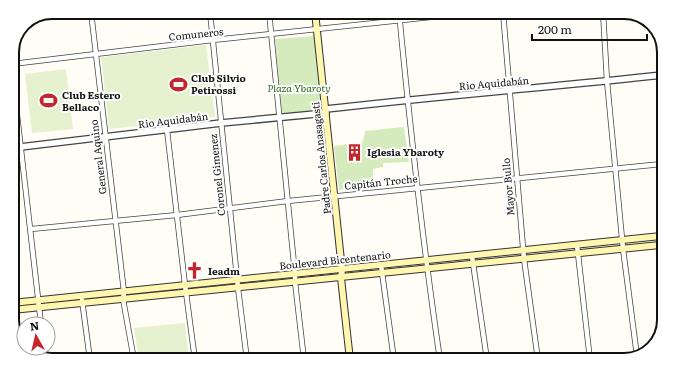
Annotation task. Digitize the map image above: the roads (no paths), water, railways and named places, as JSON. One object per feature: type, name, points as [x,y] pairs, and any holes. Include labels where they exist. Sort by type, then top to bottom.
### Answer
[{"type":"main road","name":"Padre Carlos Anasagasti","points":[[316,19],[349,353]]},
{"type":"main road","name":"Boulevard Bicentenario","points":[[82,300],[124,292],[185,285],[577,246],[657,237]]},
{"type":"main road","name":"Boulevard Bicentenario","points":[[19,303],[38,304],[82,300],[123,299],[657,245]]},
{"type":"main road","name":"Boulevard Bicentenario","points":[[19,308],[38,304]]},
{"type":"street","name":"General Aquino","points":[[92,19],[124,292],[123,299],[133,353]]},
{"type":"street","name":"Coronel Gimenez","points":[[211,19],[237,280],[246,353]]},
{"type":"street","points":[[270,19],[295,274],[294,282],[303,353]]},
{"type":"street","name":"Comuneros","points":[[19,63],[213,40],[272,35],[410,19]]},
{"type":"street","name":"Mayor Bullo","points":[[504,19],[523,251],[537,353]]},
{"type":"street","points":[[603,19],[607,81],[622,241],[636,350]]},
{"type":"street","points":[[400,20],[417,188],[439,353]]},
{"type":"street","name":"Rio Aquidabán","points":[[21,147],[280,117],[408,100],[657,76]]},
{"type":"street","points":[[19,130],[40,316]]},
{"type":"street","points":[[167,130],[194,353]]},
{"type":"street","name":"Capitán Troche","points":[[31,229],[177,215],[334,196],[657,164]]},
{"type":"street","points":[[577,246],[589,353]]},
{"type":"street","points":[[472,256],[486,353]]},
{"type":"street","points":[[382,265],[393,353]]},
{"type":"street","points":[[82,300],[89,353]]},
{"type":"place","name":"Club Silvio Petirossi","points":[[178,84]]},
{"type":"place","name":"Club Estero Bellaco","points":[[49,101]]},
{"type":"place","name":"Iglesia Ybaroty","points":[[354,152]]},
{"type":"place","name":"Ieadm","points":[[195,271]]},
{"type":"park label","name":"Plaza Ybaroty","points":[[299,88]]}]
